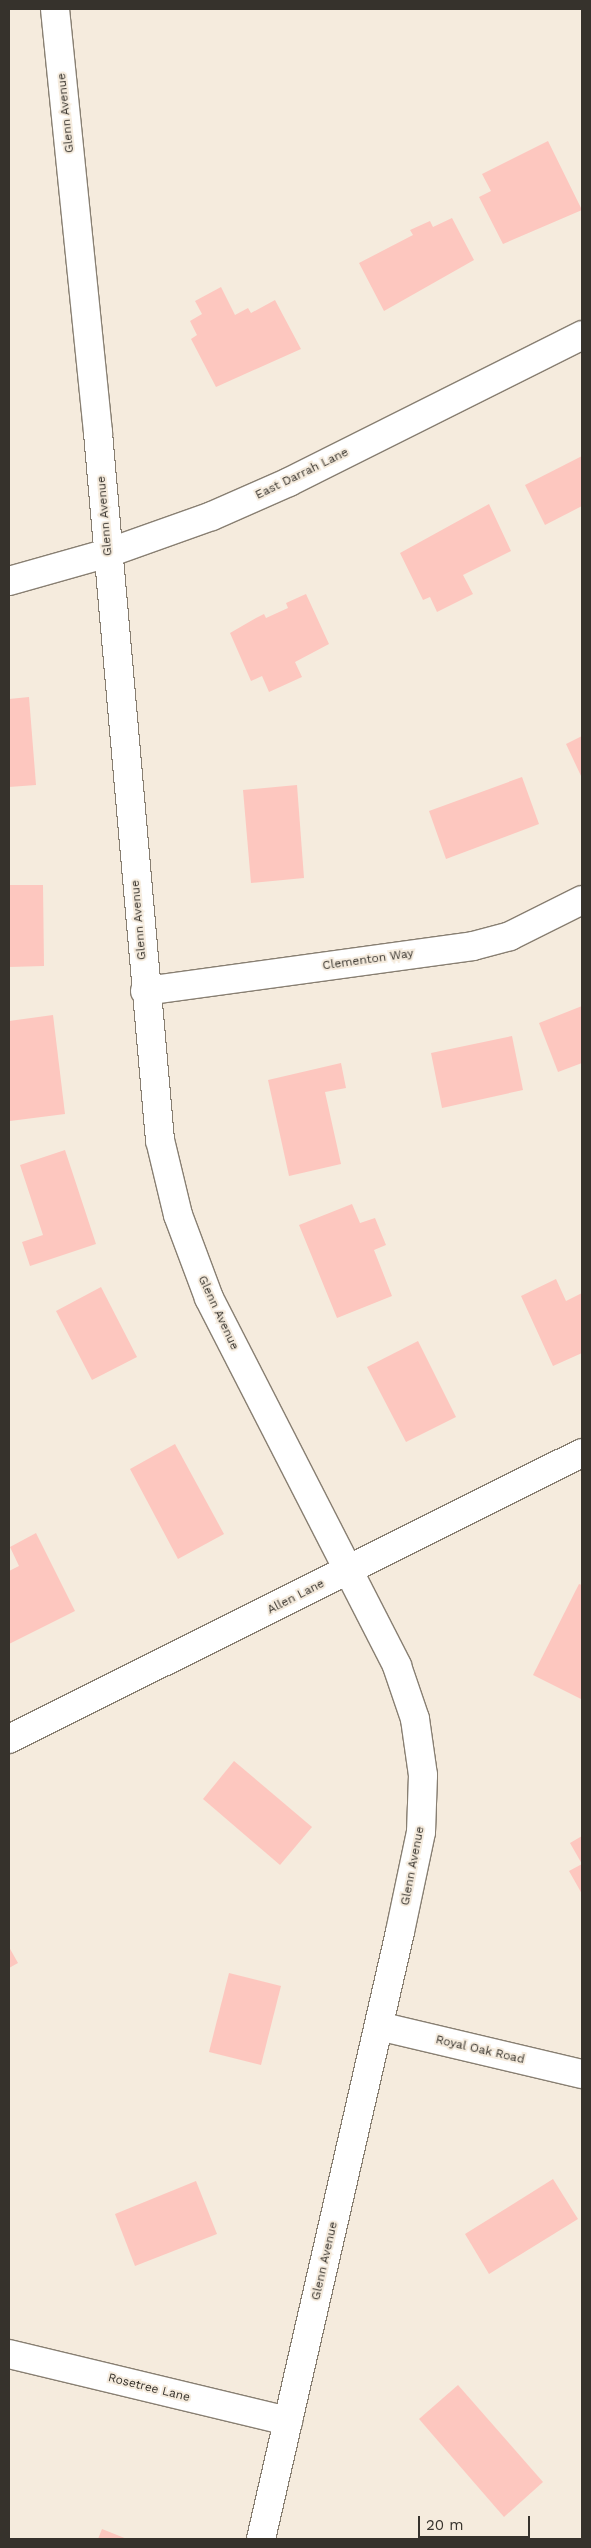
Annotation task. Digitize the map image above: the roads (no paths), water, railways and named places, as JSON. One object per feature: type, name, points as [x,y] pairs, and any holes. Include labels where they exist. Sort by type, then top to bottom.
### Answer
[{"type":"street","name":"Glenn Avenue","points":[[55,9],[108,553],[157,1121],[178,1215],[209,1298],[397,1666],[415,1719],[423,1775],[421,1832],[379,2026],[262,2539]]},
{"type":"street","name":"East Darrah Lane","points":[[9,581],[108,553],[289,482],[582,335]]},
{"type":"street","name":"Clementon Way","points":[[145,991],[473,946],[510,936],[582,900]]},
{"type":"street","name":"Allen Lane","points":[[9,1739],[582,1454]]},
{"type":"street","name":"Royal Oak Road","points":[[379,2026],[582,2074]]},
{"type":"street","name":"Rosetree Lane","points":[[9,2354],[288,2421]]}]
